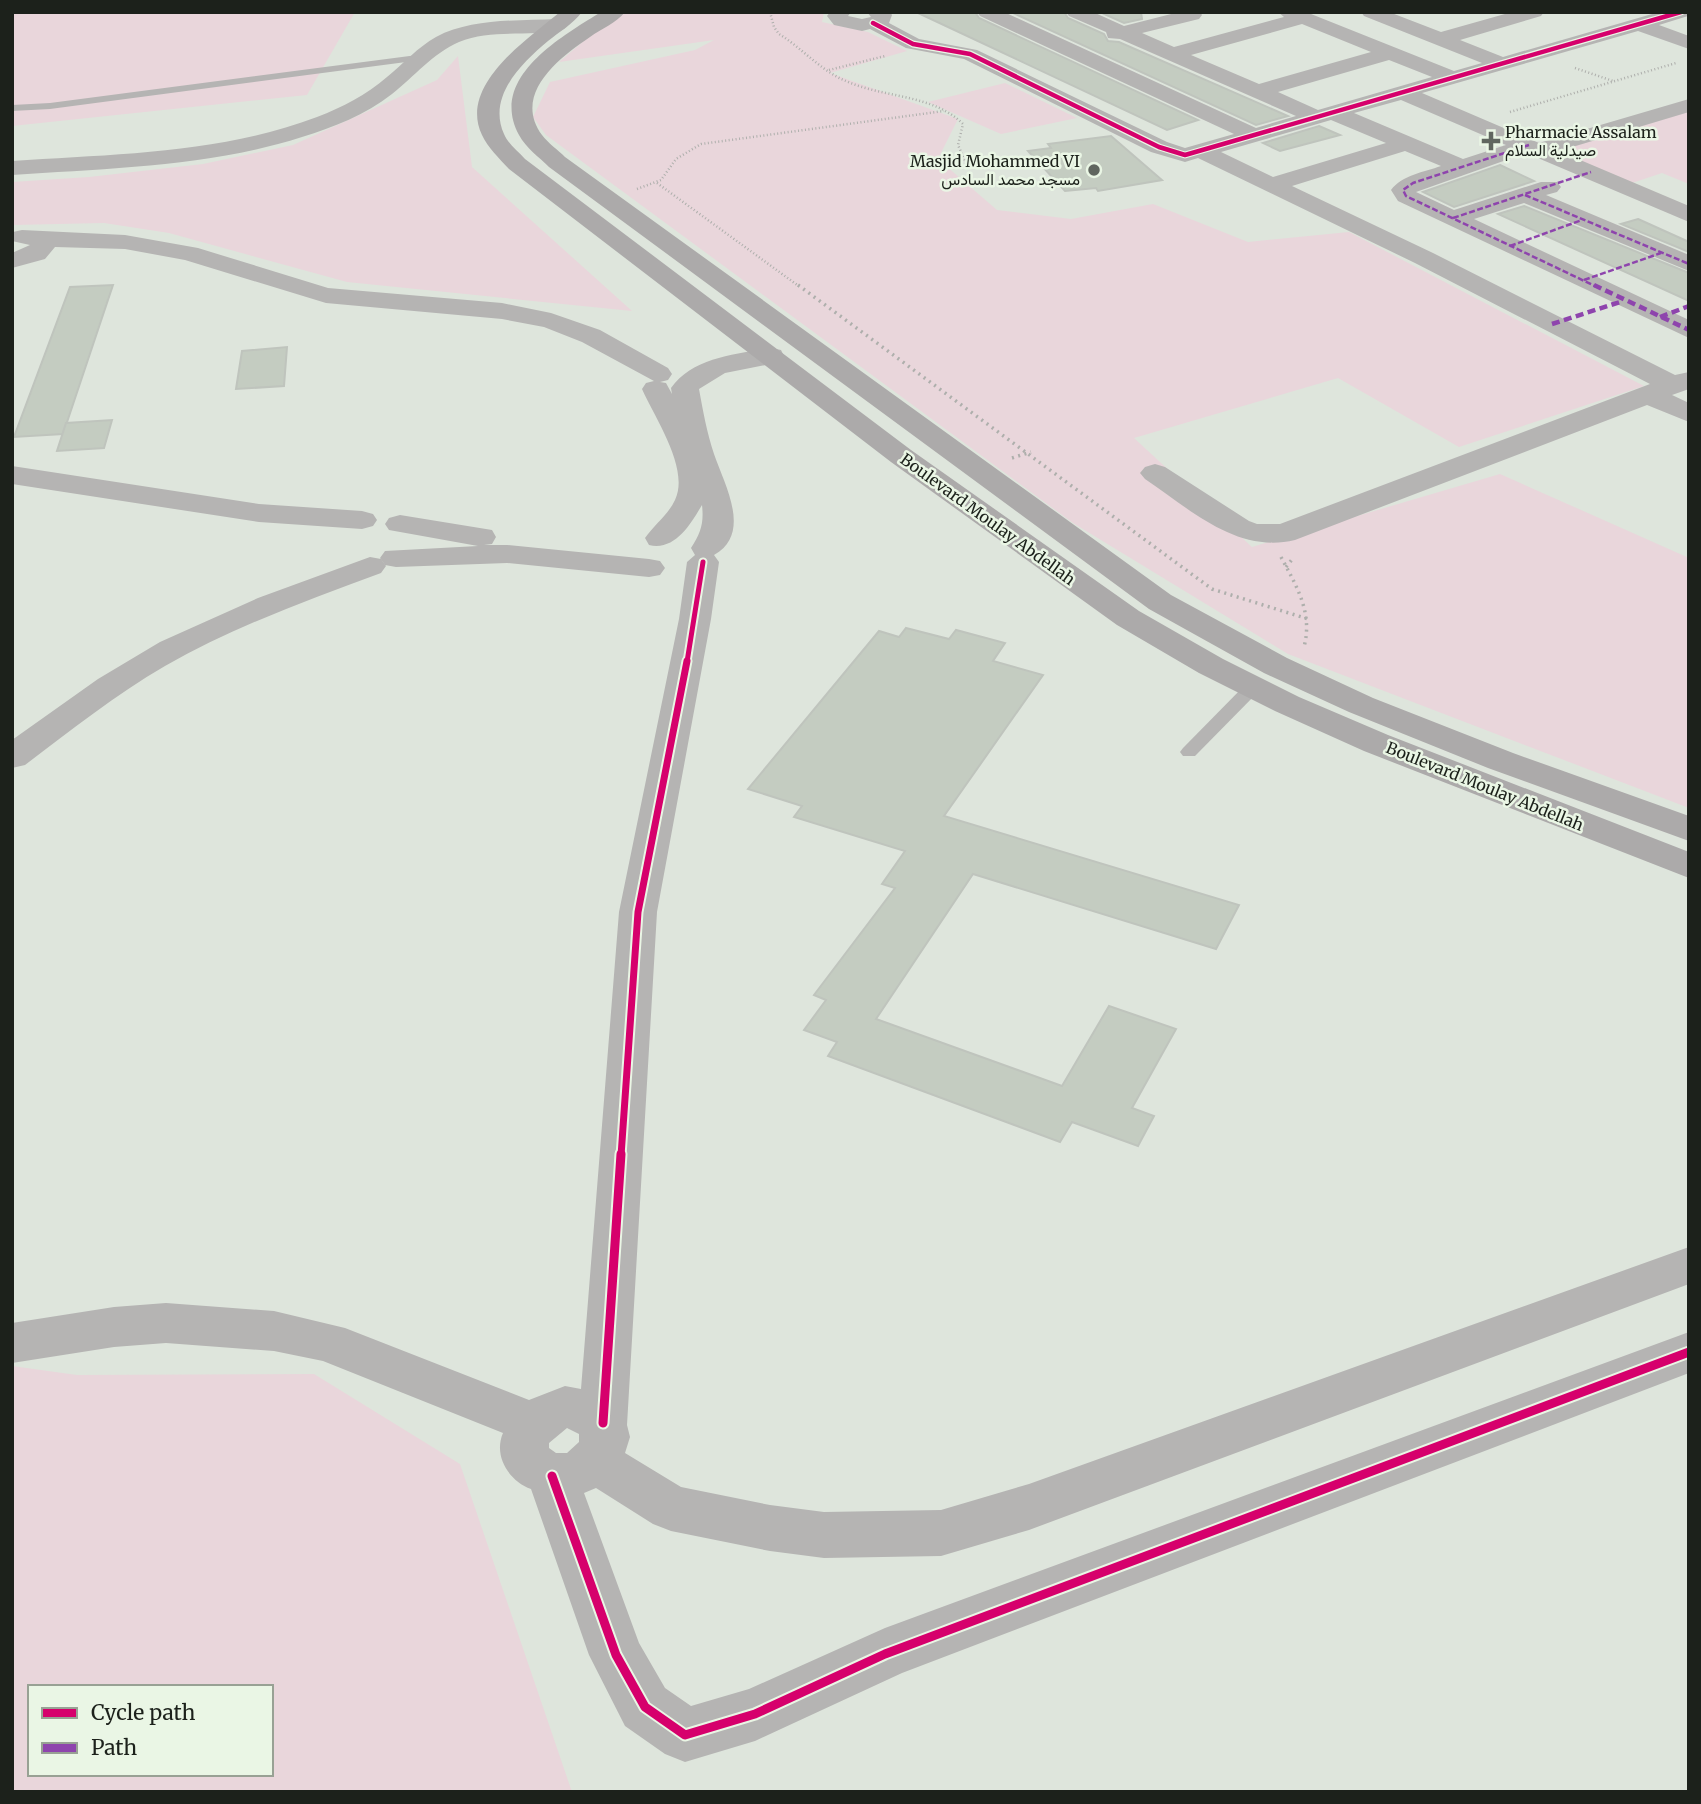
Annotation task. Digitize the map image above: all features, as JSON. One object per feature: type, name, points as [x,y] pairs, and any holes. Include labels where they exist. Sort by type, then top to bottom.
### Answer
[{"type":"main road","name":"Boulevard Moulay Abdellah","points":[[615,12],[542,63],[532,75],[520,106],[523,122],[531,136],[557,162],[1160,602],[1241,648],[1315,685],[1436,734],[1689,829]]},
{"type":"main road","name":"Boulevard Moulay Abdellah","points":[[553,22],[506,68],[490,102],[491,132],[517,164],[901,456],[1080,586],[1152,632],[1252,688],[1376,743],[1689,866]]},
{"type":"street","points":[[509,12],[520,18],[553,22]]},
{"type":"street","points":[[841,12],[837,19],[844,22],[902,15]]},
{"type":"street","points":[[1076,12],[1258,91],[1408,143],[1464,167]]},
{"type":"street","points":[[1440,39],[1534,12]]},
{"type":"street","points":[[877,18],[923,46],[970,54],[1169,152],[1185,155],[1203,152],[1681,12]]},
{"type":"street","points":[[1386,14],[1501,63]]},
{"type":"street","points":[[1062,48],[1192,15]]},
{"type":"street","points":[[1171,54],[1296,15],[1391,53],[1443,80],[1470,98]]},
{"type":"street","points":[[12,168],[173,156],[251,144],[292,133],[342,114],[377,95],[442,42],[469,33],[553,22]]},
{"type":"street","points":[[923,46],[982,25],[1012,24],[1254,135]]},
{"type":"street","points":[[1639,24],[1689,43]]},
{"type":"street","points":[[1258,91],[1391,53]]},
{"type":"street","points":[[1401,92],[1689,215]]},
{"type":"street","points":[[1403,190],[1464,167],[1571,141],[1689,104]]},
{"type":"street","points":[[1506,113],[1571,141]]},
{"type":"street","points":[[1273,184],[1408,143]]},
{"type":"street","points":[[1203,152],[1273,184],[1552,324],[1670,387],[1689,414]]},
{"type":"street","points":[[1345,162],[1403,190],[1406,196],[1689,330]]},
{"type":"street","points":[[1453,218],[1591,172]]},
{"type":"street","points":[[1525,195],[1689,264]]},
{"type":"street","points":[[1510,246],[1582,220]]},
{"type":"street","points":[[12,261],[29,257],[25,239],[125,242],[189,253],[326,295],[502,311],[551,321],[591,336],[673,381],[714,489],[718,523],[705,555],[638,912],[606,1343],[562,1440],[616,1656],[645,1707],[685,1735],[755,1714],[885,1654],[1689,1352]]},
{"type":"street","points":[[1584,280],[1661,253]]},
{"type":"street","points":[[1552,324],[1623,301]]},
{"type":"street","points":[[1660,317],[1689,306]]},
{"type":"street","points":[[673,381],[761,348]]},
{"type":"street","points":[[656,555],[682,515],[692,495],[695,480],[673,381]]},
{"type":"street","points":[[1155,473],[1238,527],[1269,535],[1296,529],[1670,387]]},
{"type":"street","points":[[16,477],[259,513],[376,519],[559,547],[601,548],[656,555],[690,570],[705,555]]},
{"type":"street","points":[[259,513],[322,548],[342,565],[507,554],[656,555]]},
{"type":"street","points":[[266,604],[322,548],[337,528],[362,520]]},
{"type":"street","points":[[12,757],[82,706],[170,650],[266,604],[383,562],[410,544],[411,536],[400,524]]},
{"type":"street","points":[[656,555],[695,619]]},
{"type":"street","points":[[12,1343],[114,1327],[166,1323],[274,1331],[328,1342],[474,1399],[562,1440],[671,1508],[770,1528],[824,1535],[941,1533],[1029,1507],[1689,1265]]},
{"type":"lane","points":[[12,108],[76,103],[425,57]]},
{"type":"lane","points":[[1189,752],[1252,688]]},
{"type":"path","points":[[770,12],[775,31],[795,43],[828,70],[858,86],[944,111],[958,118],[963,124],[958,145],[966,163]]},
{"type":"path","points":[[828,70],[923,46]]},
{"type":"path","points":[[1506,113],[1676,63]]},
{"type":"path","points":[[606,197],[657,183],[676,159],[701,144],[864,124],[944,111]]},
{"type":"path","points":[[657,183],[1031,452],[1185,567],[1203,584],[1308,620]]},
{"type":"path","points":[[1269,535],[1304,602],[1308,635],[1297,656]]},
{"type":"shaded area","points":[[12,12],[355,12],[307,95],[12,126]]},
{"type":"shaded area","points":[[625,12],[824,12],[822,22],[868,32],[907,51],[830,73],[958,119],[938,159],[997,210],[1071,219],[1153,204],[1248,242],[1349,232],[1644,386],[1459,447],[1338,378],[1134,438],[1252,547],[1500,474],[1689,558],[1689,808],[1288,654],[1073,523],[546,135],[533,117],[550,82],[695,50],[714,40],[559,62],[598,29]]},
{"type":"shaded area","points":[[458,56],[472,167],[632,311],[347,282],[169,233],[104,223],[12,225],[12,182],[89,177],[203,164],[293,145],[437,80]]},
{"type":"shaded area","points":[[1005,83],[1077,118],[1001,134],[928,102]]},
{"type":"shaded area","points":[[1689,111],[1689,184],[1662,173],[1626,185],[1551,152]]},
{"type":"shaded area","points":[[12,1366],[77,1375],[314,1374],[460,1464],[572,1792],[12,1792]]},
{"type":"building","points":[[916,12],[975,12],[979,18],[1198,120],[1167,130]]},
{"type":"building","points":[[1011,12],[1064,12],[1068,18],[1104,34],[1108,41],[1119,42],[1288,116],[1256,125]]},
{"type":"building","points":[[1100,12],[1141,12],[1142,19],[1124,23]]},
{"type":"building","points":[[1319,126],[1340,135],[1280,151],[1263,143]]},
{"type":"building","name":"Masjid Mohammed VI مسجد محمد السادس","points":[[1111,136],[1162,180],[1098,191],[1096,188],[1065,191],[1028,151],[1051,148],[1048,144]]},
{"type":"building","points":[[1500,165],[1534,181],[1454,207],[1423,192]]},
{"type":"building","points":[[1524,206],[1689,273],[1689,301],[1498,214]]},
{"type":"building","points":[[1638,219],[1689,242],[1689,252],[1621,224]]},
{"type":"building","points":[[113,285],[63,434],[14,437],[70,287]]},
{"type":"building","points":[[287,347],[284,386],[236,389],[242,351]]},
{"type":"building","points":[[112,420],[104,448],[57,451],[66,423]]},
{"type":"building","points":[[906,628],[949,639],[956,630],[1005,643],[993,661],[1043,675],[944,816],[1239,905],[1216,949],[973,874],[876,1019],[1062,1086],[1109,1006],[1176,1029],[1132,1108],[1154,1116],[1138,1146],[1072,1122],[1060,1142],[828,1056],[837,1042],[804,1030],[826,1000],[814,995],[895,888],[882,884],[905,851],[794,817],[802,806],[748,789],[879,631],[899,637]]},
{"type":"marked path","points":[[1529,145],[1413,183],[1403,190],[1406,196],[1689,330]]},
{"type":"marked path","points":[[1453,218],[1591,172]]},
{"type":"marked path","points":[[1525,195],[1689,264]]},
{"type":"marked path","points":[[1510,246],[1582,220]]},
{"type":"marked path","points":[[1584,280],[1661,253]]},
{"type":"marked path","points":[[1552,324],[1623,301]]},
{"type":"marked path","points":[[1660,317],[1689,306]]},
{"type":"cycle path","points":[[873,23],[913,44],[970,54],[1159,147],[1185,155],[1681,12]]},
{"type":"cycle path","points":[[603,1423],[638,912],[695,619],[703,562]]},
{"type":"cycle path","points":[[552,1476],[616,1655],[645,1707],[685,1735],[755,1714],[885,1654],[1689,1352]]},
{"type":"place","name":"Pharmacie Assalam صيدلية السلام","points":[[1491,141]]},
{"type":"place","name":"Masjid Mohammed VI مسجد محمد السادس","points":[[1094,170]]}]
